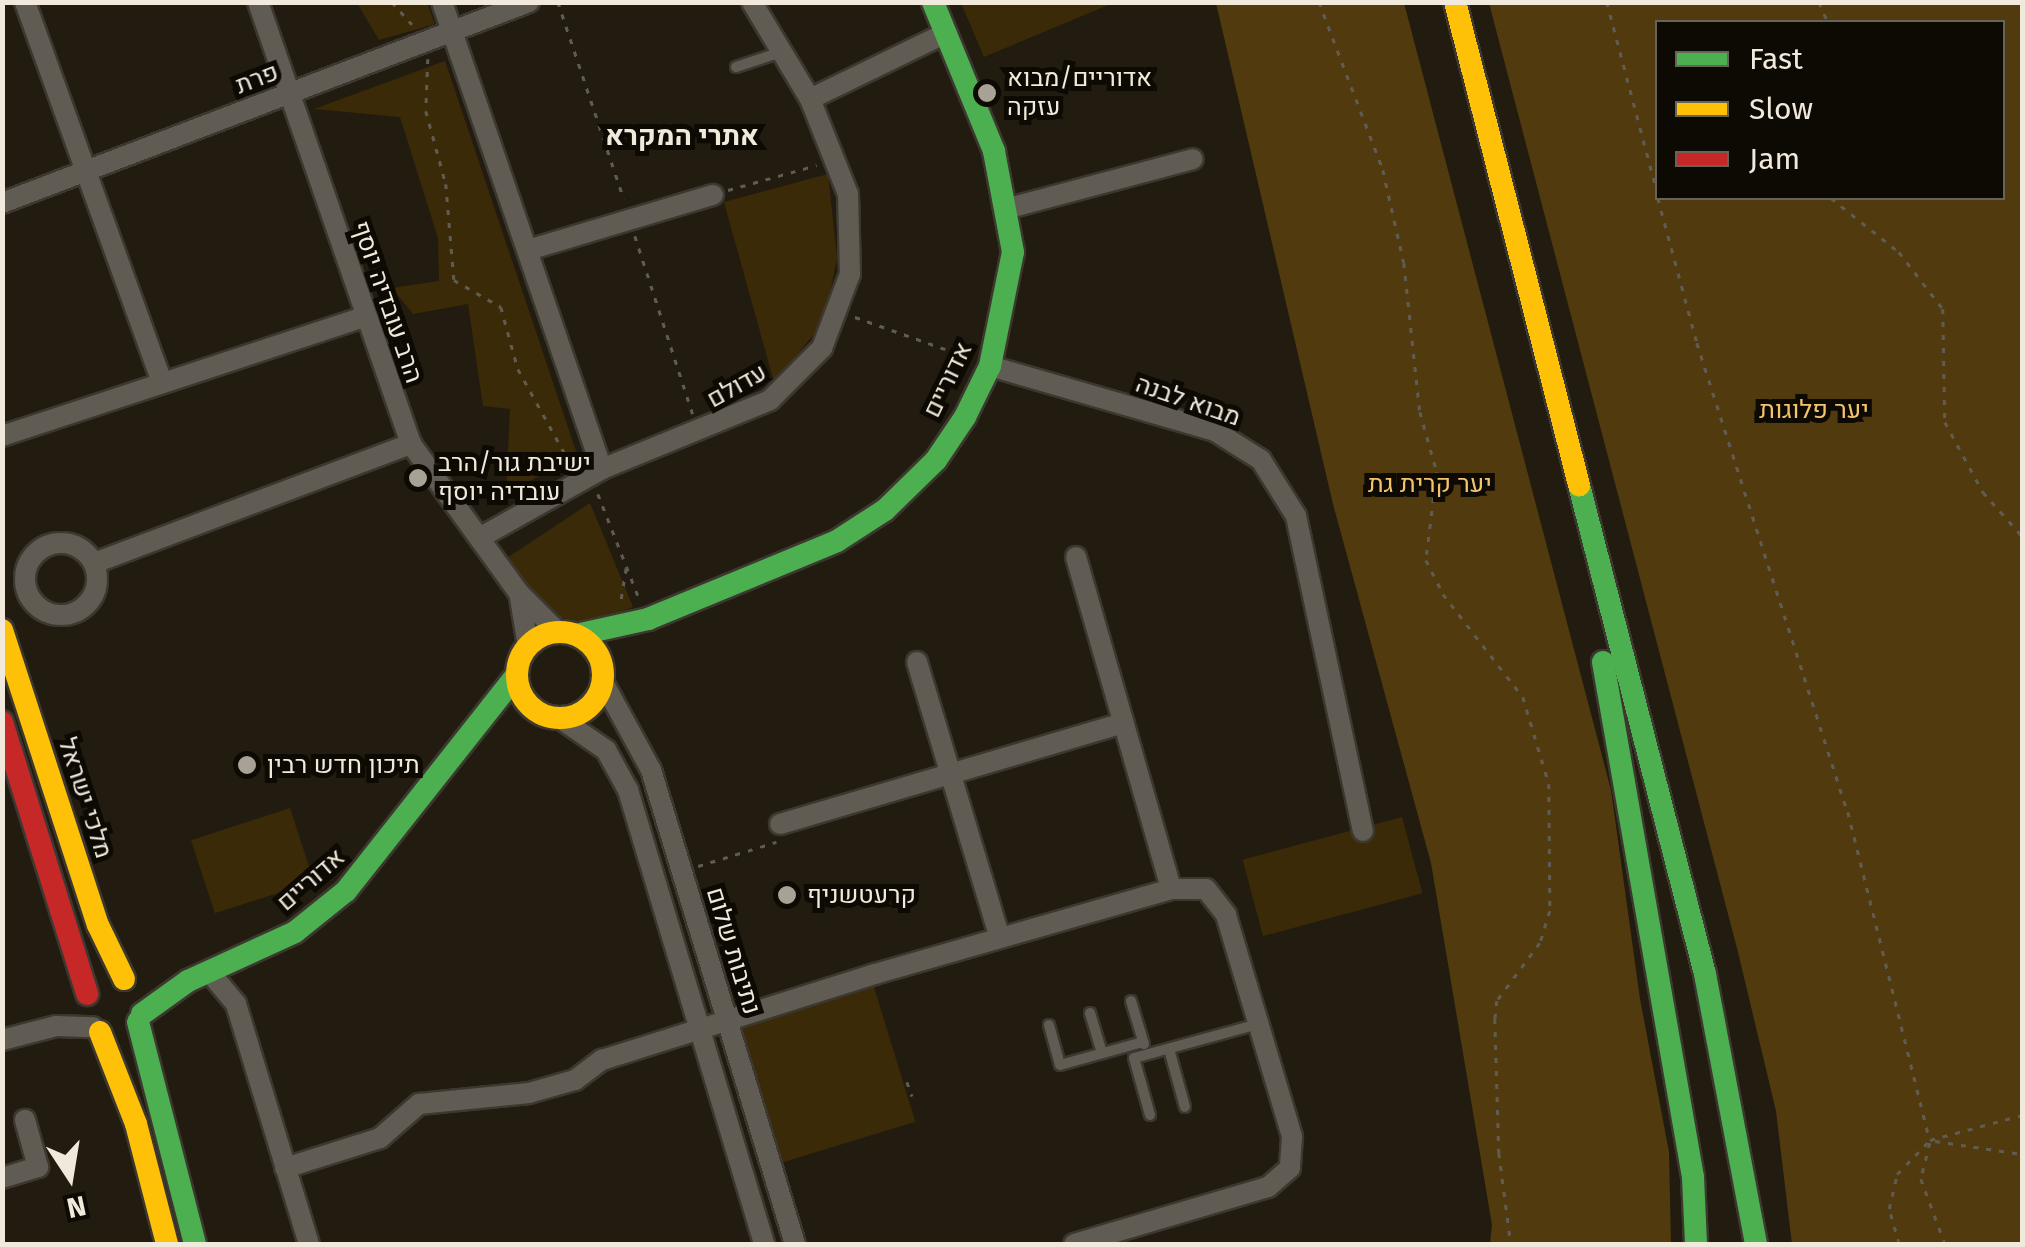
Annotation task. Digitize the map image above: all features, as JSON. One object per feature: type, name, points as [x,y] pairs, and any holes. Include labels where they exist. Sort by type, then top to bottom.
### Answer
[{"type":"main road","name":"אדוריים","points":[[567,634],[645,614],[837,541],[885,510],[936,460],[990,366],[1013,252],[1009,208],[982,119],[933,2]]},
{"type":"main road","points":[[1436,2],[1588,578],[1693,1177],[1696,1244]]},
{"type":"main road","points":[[1454,2],[1705,974],[1756,1244]]},
{"type":"main road","name":"אדוריים","points":[[603,673],[617,640],[645,614]]},
{"type":"main road","name":"מלכי ישראל","points":[[2,630],[91,906],[128,981]]},
{"type":"main road","points":[[476,734],[550,716],[591,706],[603,673],[567,634],[528,646],[516,676],[522,698],[550,716]]},
{"type":"main road","name":"אדוריים","points":[[140,1018],[200,978],[295,932],[346,891],[476,734],[516,676]]},
{"type":"main road","points":[[2,722],[96,1030],[136,1124],[167,1244]]},
{"type":"main road","name":"אדוריים","points":[[128,981],[200,978]]},
{"type":"main road","points":[[86,996],[102,979],[128,981],[195,1244]]},
{"type":"main road","points":[[96,1030],[121,1034],[140,1018]]},
{"type":"street","points":[[25,2],[162,384]]},
{"type":"street","name":"הרב עובדיה יוסף","points":[[258,2],[411,444],[482,537],[518,592],[567,634]]},
{"type":"street","points":[[442,2],[602,469]]},
{"type":"street","name":"פרת","points":[[2,203],[530,2]]},
{"type":"street","name":"עדולם","points":[[482,537],[602,469],[770,400],[822,348],[839,312],[853,237],[838,159],[810,99],[752,2]]},
{"type":"street","points":[[810,99],[946,32]]},
{"type":"street","points":[[1009,208],[1192,159]]},
{"type":"street","points":[[528,250],[712,195]]},
{"type":"street","points":[[2,436],[366,316]]},
{"type":"street","name":"מבוא לבנה","points":[[990,366],[1215,431],[1261,460],[1296,516],[1363,832]]},
{"type":"street","points":[[94,563],[411,444]]},
{"type":"street","points":[[1076,557],[1123,723],[1163,891]]},
{"type":"street","name":"הרב עובדיה יוסף","points":[[518,592],[528,646]]},
{"type":"street","points":[[917,662],[1000,938]]},
{"type":"street","name":"נתיבות שלום","points":[[603,673],[651,770],[795,1244]]},
{"type":"street","points":[[550,716],[593,737],[622,776],[764,1244]]},
{"type":"street","points":[[780,824],[1123,723]]},
{"type":"street","points":[[285,1168],[374,1141],[419,1104],[529,1093],[750,1013],[1163,891],[1206,889],[1226,914],[1292,1137],[1290,1168],[1268,1187],[1074,1244]]},
{"type":"street","points":[[200,978],[234,997],[309,1244]]},
{"type":"street","points":[[36,1030],[86,996]]},
{"type":"street","points":[[2,1040],[36,1030],[96,1030]]},
{"type":"street","points":[[2,1178],[38,1167],[25,1120]]},
{"type":"lane","points":[[736,67],[781,52]]},
{"type":"lane","points":[[1131,1001],[1147,1055]]},
{"type":"lane","points":[[1090,1013],[1102,1053]]},
{"type":"lane","points":[[1049,1025],[1060,1065],[1143,1042]]},
{"type":"lane","points":[[1150,1115],[1134,1058],[1256,1025]]},
{"type":"lane","points":[[1169,1049],[1185,1107]]},
{"type":"path","points":[[392,2],[419,33]]},
{"type":"path","points":[[1318,2],[1383,170],[1404,263],[1420,412],[1437,472],[1426,560],[1443,594],[1523,697],[1548,784],[1550,910],[1540,943],[1497,1000],[1494,1019],[1499,1153],[1512,1244]]},
{"type":"path","points":[[1607,2],[1655,185]]},
{"type":"path","points":[[428,58],[426,110],[446,184],[454,280],[500,307],[518,369],[574,474]]},
{"type":"path","points":[[712,195],[838,159]]},
{"type":"path","points":[[1659,200],[1697,342],[1848,812],[1930,1140],[1921,1179],[1945,1244]]},
{"type":"path","points":[[1834,200],[1899,252],[1943,309],[1945,422],[1983,492],[2022,536]]},
{"type":"path","points":[[839,312],[990,366]]},
{"type":"path","points":[[586,498],[597,492],[645,614]]},
{"type":"path","points":[[620,606],[626,566]]},
{"type":"path","points":[[682,871],[784,839],[780,824]]},
{"type":"path","points":[[907,1082],[912,1096]]},
{"type":"path","points":[[1898,1244],[1890,1208],[1898,1174],[1930,1140],[2022,1115]]},
{"type":"path","points":[[1930,1140],[2022,1154]]},
{"type":"shaded area","points":[[357,3],[427,3],[435,24],[379,40]]},
{"type":"shaded area","points":[[961,3],[1113,3],[984,57]]},
{"type":"shaded area","points":[[445,61],[577,454],[506,495],[510,409],[483,406],[468,304],[413,314],[392,288],[439,281],[438,238],[400,117],[314,109]]},
{"type":"shaded area","points":[[828,174],[837,258],[828,303],[815,333],[774,382],[724,202]]},
{"type":"shaded area","points":[[590,503],[633,607],[586,624],[545,614],[507,558]]},
{"type":"shaded area","points":[[290,808],[314,881],[215,913],[191,840]]},
{"type":"shaded area","points":[[1402,817],[1422,893],[1263,936],[1243,860]]},
{"type":"shaded area","points":[[874,987],[915,1122],[781,1163],[740,1028]]},
{"type":"green space","name":"יער קרית גת","points":[[1216,3],[1404,3],[1611,790],[1640,999],[1669,1152],[1671,1244],[1490,1244],[1492,1225],[1431,863],[1333,504]]},
{"type":"green space","name":"יער פלוגות","points":[[1489,3],[2022,3],[2022,1244],[1792,1244],[1776,1111],[1738,952]]},
{"type":"traffic: fast","points":[[576,635],[648,619],[837,541],[885,510],[936,460],[965,417],[990,366],[1013,252],[994,151],[933,2]]},
{"type":"traffic: fast","points":[[1579,485],[1705,974],[1756,1244]]},
{"type":"traffic: fast","points":[[1603,662],[1693,1177],[1696,1244]]},
{"type":"traffic: fast","points":[[142,1014],[188,981],[295,932],[346,891],[516,676]]},
{"type":"traffic: fast","points":[[138,1022],[195,1244]]},
{"type":"traffic: slow","points":[[1455,2],[1579,485]]},
{"type":"traffic: slow","points":[[2,630],[98,925],[124,979]]},
{"type":"traffic: slow","points":[[552,632],[568,632],[591,644],[600,658],[603,675],[600,692],[591,706],[568,718],[552,718],[536,711],[524,699],[517,683],[517,667],[524,651],[536,639],[552,632]]},
{"type":"traffic: slow","points":[[100,1032],[136,1124],[167,1244]]},
{"type":"traffic: jam","points":[[2,722],[87,994]]},
{"type":"place","name":"אדוריים/מבוא עזקה","points":[[987,93]]},
{"type":"place","name":"ישיבת גור/הרב עובדיה יוסף","points":[[418,478]]},
{"type":"place","name":"תיכון חדש רבין","points":[[247,765]]},
{"type":"place","name":"קרעטשניף","points":[[787,895]]},
{"type":"district","name":"אתרי המקרא","points":[[682,136]]}]
